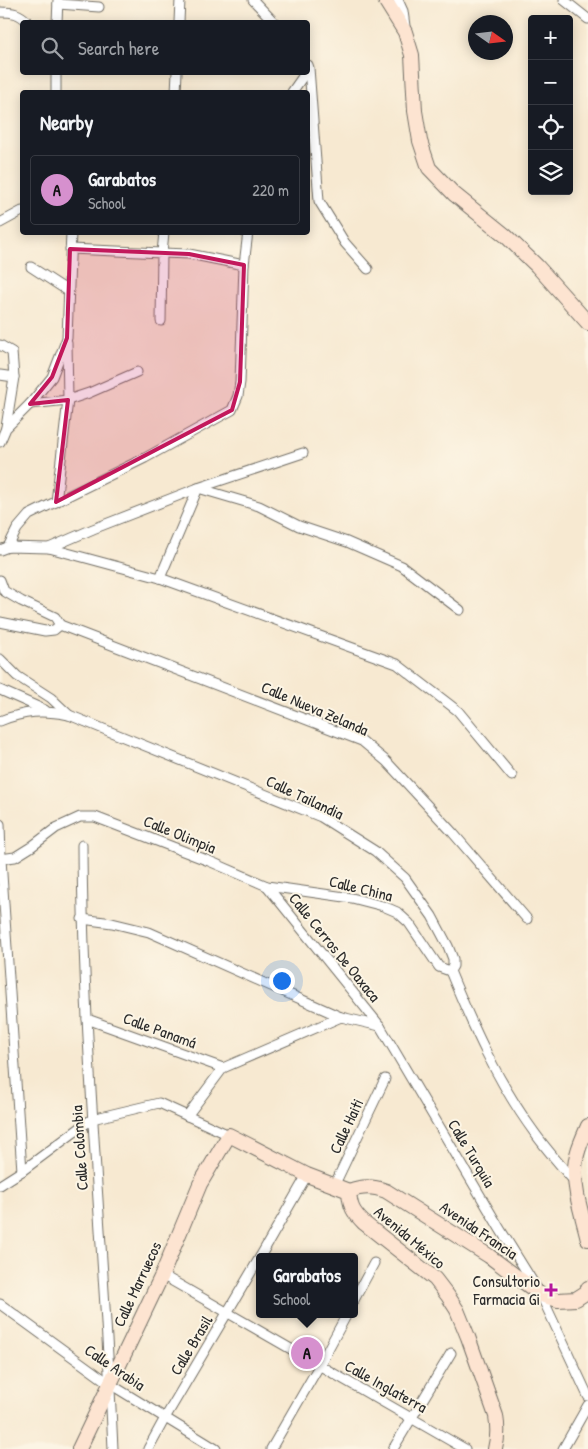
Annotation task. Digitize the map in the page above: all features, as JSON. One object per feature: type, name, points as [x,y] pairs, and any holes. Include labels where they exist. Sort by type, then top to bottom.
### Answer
[{"type":"street","points":[[179,20],[180,0]]},
{"type":"street","points":[[253,0],[272,20]]},
{"type":"street","points":[[385,0],[405,32]]},
{"type":"street","points":[[398,0],[412,55],[415,111],[420,141],[429,168],[454,194],[506,236],[537,266],[588,323]]},
{"type":"street","points":[[564,0],[588,19]]},
{"type":"street","points":[[57,20],[58,2],[99,7]]},
{"type":"street","points":[[0,12],[20,14],[26,20]]},
{"type":"street","points":[[56,75],[56,90]]},
{"type":"street","points":[[176,90],[177,75]]},
{"type":"street","points":[[293,90],[304,75]]},
{"type":"street","points":[[308,75],[310,90]]},
{"type":"street","points":[[310,93],[319,201],[345,242],[368,269]]},
{"type":"street","points":[[0,223],[20,212]]},
{"type":"street","points":[[56,502],[68,400],[66,338],[71,235]]},
{"type":"street","points":[[161,321],[164,235]]},
{"type":"street","points":[[4,549],[29,515],[145,458],[232,410],[238,396],[240,382],[244,265],[248,235]]},
{"type":"street","points":[[70,250],[189,254],[244,265]]},
{"type":"street","points":[[31,267],[68,291]]},
{"type":"street","points":[[3,427],[30,404],[52,377],[66,338]]},
{"type":"street","points":[[0,345],[12,352],[14,377],[0,442]]},
{"type":"street","points":[[30,404],[68,400],[138,372]]},
{"type":"street","points":[[0,375],[14,377]]},
{"type":"street","points":[[49,548],[198,488],[303,453]]},
{"type":"street","points":[[160,578],[198,488]]},
{"type":"street","points":[[198,488],[259,506],[298,526],[347,542],[402,566],[460,610]]},
{"type":"street","points":[[4,549],[49,548],[160,578],[397,664],[458,711],[512,776]]},
{"type":"street","points":[[0,580],[4,591],[20,601],[56,617],[60,625],[54,630],[46,631],[0,622]]},
{"type":"street","name":"Calle Nueva Zelanda","points":[[60,625],[362,741],[386,761],[453,833],[527,919]]},
{"type":"street","points":[[0,659],[17,676],[51,698],[68,714]]},
{"type":"street","points":[[0,690],[47,711]]},
{"type":"street","points":[[0,720],[18,714],[47,711]]},
{"type":"street","name":"Calle Tailandia","points":[[47,711],[68,714],[321,818],[375,850],[405,878],[432,916],[453,959],[453,966],[450,971],[465,1007],[501,1081],[534,1132],[575,1182]]},
{"type":"street","name":"Calle Olimpia","points":[[0,859],[15,857],[56,828],[80,817],[95,817],[267,886]]},
{"type":"street","points":[[0,824],[0,859],[22,1171]]},
{"type":"street","name":"Calle Colombia","points":[[82,845],[82,919],[92,1119],[110,1384],[112,1449]]},
{"type":"street","name":"Calle China","points":[[267,886],[352,898],[383,906],[397,912],[409,923],[439,967],[450,971]]},
{"type":"street","name":"Calle Cerros De Oaxaca","points":[[267,886],[380,1026]]},
{"type":"street","points":[[82,919],[112,923],[149,932],[341,1017],[380,1026]]},
{"type":"street","points":[[187,1116],[223,1068],[341,1017]]},
{"type":"street","name":"Calle Panamá","points":[[87,1019],[223,1068]]},
{"type":"street","name":"Calle Turquia","points":[[380,1026],[540,1295],[588,1396]]},
{"type":"street","name":"Calle Haiti","points":[[334,1186],[385,1079]]},
{"type":"street","points":[[0,1185],[92,1119],[159,1103],[307,1175],[349,1191]]},
{"type":"street","points":[[588,1126],[578,1152],[575,1169],[575,1182],[584,1210],[588,1239]]},
{"type":"street","name":"Calle Marruecos","points":[[79,1449],[162,1274],[200,1184],[229,1136]]},
{"type":"street","name":"Calle Brasil","points":[[262,1253],[307,1175]]},
{"type":"street","name":"Avenida Francia","points":[[349,1191],[368,1186],[386,1191],[489,1256],[540,1295],[558,1300],[576,1299],[588,1292]]},
{"type":"street","name":"Avenida México","points":[[349,1191],[350,1203],[355,1214],[435,1280],[457,1310],[496,1416],[498,1429],[495,1449]]},
{"type":"street","points":[[358,1293],[374,1263]]},
{"type":"street","name":"Calle Brasil","points":[[148,1449],[256,1264]]},
{"type":"street","name":"Calle Inglaterra","points":[[162,1274],[465,1449]]},
{"type":"street","name":"Calle Arabia","points":[[0,1304],[110,1384],[216,1449]]},
{"type":"street","points":[[271,1449],[345,1318]]},
{"type":"street","points":[[393,1449],[451,1353]]},
{"type":"street","points":[[563,1449],[588,1405]]},
{"type":"highlighted area","points":[[70,249],[189,254],[244,265],[240,382],[232,410],[56,502],[68,400],[30,404],[52,377],[67,338]]},
{"type":"place","name":"Consultorio Farmacia Gi","points":[[551,1290]]},
{"type":"place","name":"Garabatos","points":[[307,1353]]}]
